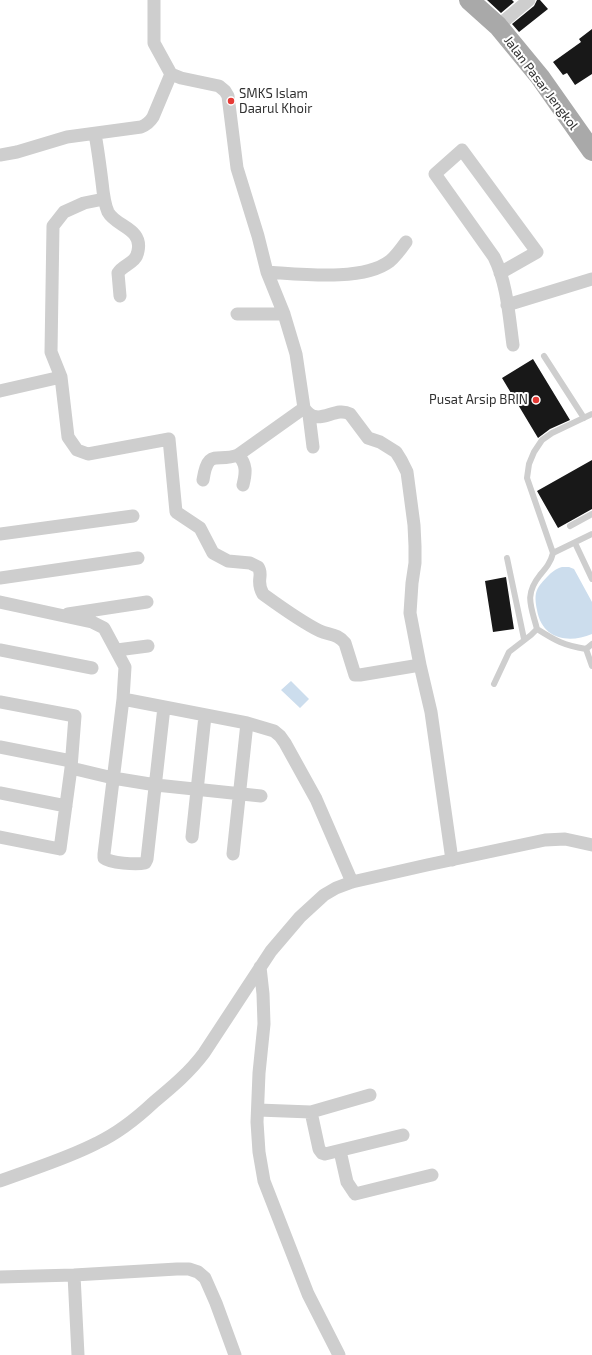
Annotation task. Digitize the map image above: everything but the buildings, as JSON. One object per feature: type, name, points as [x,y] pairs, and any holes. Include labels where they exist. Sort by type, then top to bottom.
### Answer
[{"type":"main road","name":"Jalan Pasar Jengkol","points":[[469,0],[498,26],[540,77],[592,151]]},
{"type":"street","points":[[154,0],[154,43],[171,74],[181,78],[219,86],[225,90],[228,96],[237,168],[258,236],[267,272],[284,314],[296,354],[313,447]]},
{"type":"street","points":[[498,26],[529,0]]},
{"type":"street","points":[[0,155],[17,152],[67,137],[141,127],[150,122],[156,112],[171,74]]},
{"type":"street","points":[[95,134],[104,199],[109,214],[132,231],[136,236],[138,243],[136,258],[118,273],[120,296]]},
{"type":"street","points":[[500,273],[537,252],[462,150],[435,174],[494,257],[500,273],[507,305],[513,345]]},
{"type":"street","points":[[104,199],[84,203],[64,212],[53,226],[50,352],[61,377],[68,437],[77,450],[88,454],[169,439],[176,512],[200,528],[213,553],[228,561],[250,564],[258,567],[260,572],[259,585],[263,594],[321,631],[338,636],[342,639],[355,675],[420,665]]},
{"type":"street","points":[[267,272],[326,276],[368,271],[380,267],[391,260],[406,242]]},
{"type":"street","points":[[507,305],[592,278]]},
{"type":"street","points":[[237,314],[284,314]]},
{"type":"street","points":[[0,391],[61,377]]},
{"type":"street","points":[[203,480],[205,467],[210,461],[218,457],[232,457],[238,455],[307,411]]},
{"type":"street","points":[[307,411],[316,417],[342,412],[350,414],[368,438],[380,442],[396,452],[407,472],[414,525],[415,546],[415,563],[410,613],[431,712],[452,860]]},
{"type":"street","points":[[238,455],[245,465],[246,473],[243,485]]},
{"type":"street","points":[[0,534],[133,516]]},
{"type":"street","points":[[0,578],[138,558]]},
{"type":"street","points":[[0,602],[92,622],[104,628],[125,667],[123,699],[104,854],[104,858],[109,861],[138,864],[145,863],[147,860],[164,707]]},
{"type":"street","points":[[60,615],[147,602]]},
{"type":"street","points":[[117,650],[148,646]]},
{"type":"street","points":[[0,650],[92,668]]},
{"type":"street","points":[[123,699],[247,723],[274,732],[280,736],[316,799],[352,882]]},
{"type":"street","points":[[0,702],[75,716],[71,764],[60,849],[0,837]]},
{"type":"street","points":[[192,837],[205,716]]},
{"type":"street","points":[[233,854],[247,723]]},
{"type":"street","points":[[0,747],[71,764],[113,778],[197,790],[261,796]]},
{"type":"street","points":[[0,793],[66,806]]},
{"type":"street","points":[[0,1181],[97,1144],[128,1124],[175,1085],[200,1059],[227,1021],[271,951],[312,905],[330,892],[352,882],[545,840],[565,839],[592,845]]},
{"type":"street","points":[[260,967],[264,1024],[259,1073],[258,1110],[259,1152],[264,1181],[308,1294],[340,1355]]},
{"type":"street","points":[[258,1110],[311,1112],[370,1095]]},
{"type":"street","points":[[311,1112],[320,1151],[325,1154],[404,1135]]},
{"type":"street","points":[[340,1151],[347,1182],[355,1194],[432,1175]]},
{"type":"street","points":[[0,1278],[177,1268],[198,1272],[206,1278],[235,1355]]},
{"type":"street","points":[[74,1275],[78,1355]]},
{"type":"lane","points":[[544,356],[584,418]]},
{"type":"lane","points":[[592,414],[552,433],[542,440],[534,452],[529,464],[527,478],[553,554],[551,560],[534,583],[530,593],[530,600],[537,629],[556,641],[569,646],[586,648],[592,644]]},
{"type":"lane","points":[[570,526],[592,514]]},
{"type":"lane","points":[[553,554],[592,534]]},
{"type":"lane","points":[[575,543],[592,580]]},
{"type":"lane","points":[[507,558],[524,640]]},
{"type":"lane","points":[[494,684],[509,652],[537,629]]},
{"type":"lane","points":[[586,648],[592,666]]},
{"type":"water","points":[[562,567],[574,569],[592,602],[592,634],[574,639],[557,637],[544,627],[540,620],[537,610],[536,592],[543,581],[550,574]]},
{"type":"water","points":[[291,681],[309,699],[300,708],[281,690]]},
{"type":"place","name":"SMKS Islam Daarul Khoir","points":[[231,101]]},
{"type":"place","name":"Pusat Arsip BRIN","points":[[536,400]]}]
